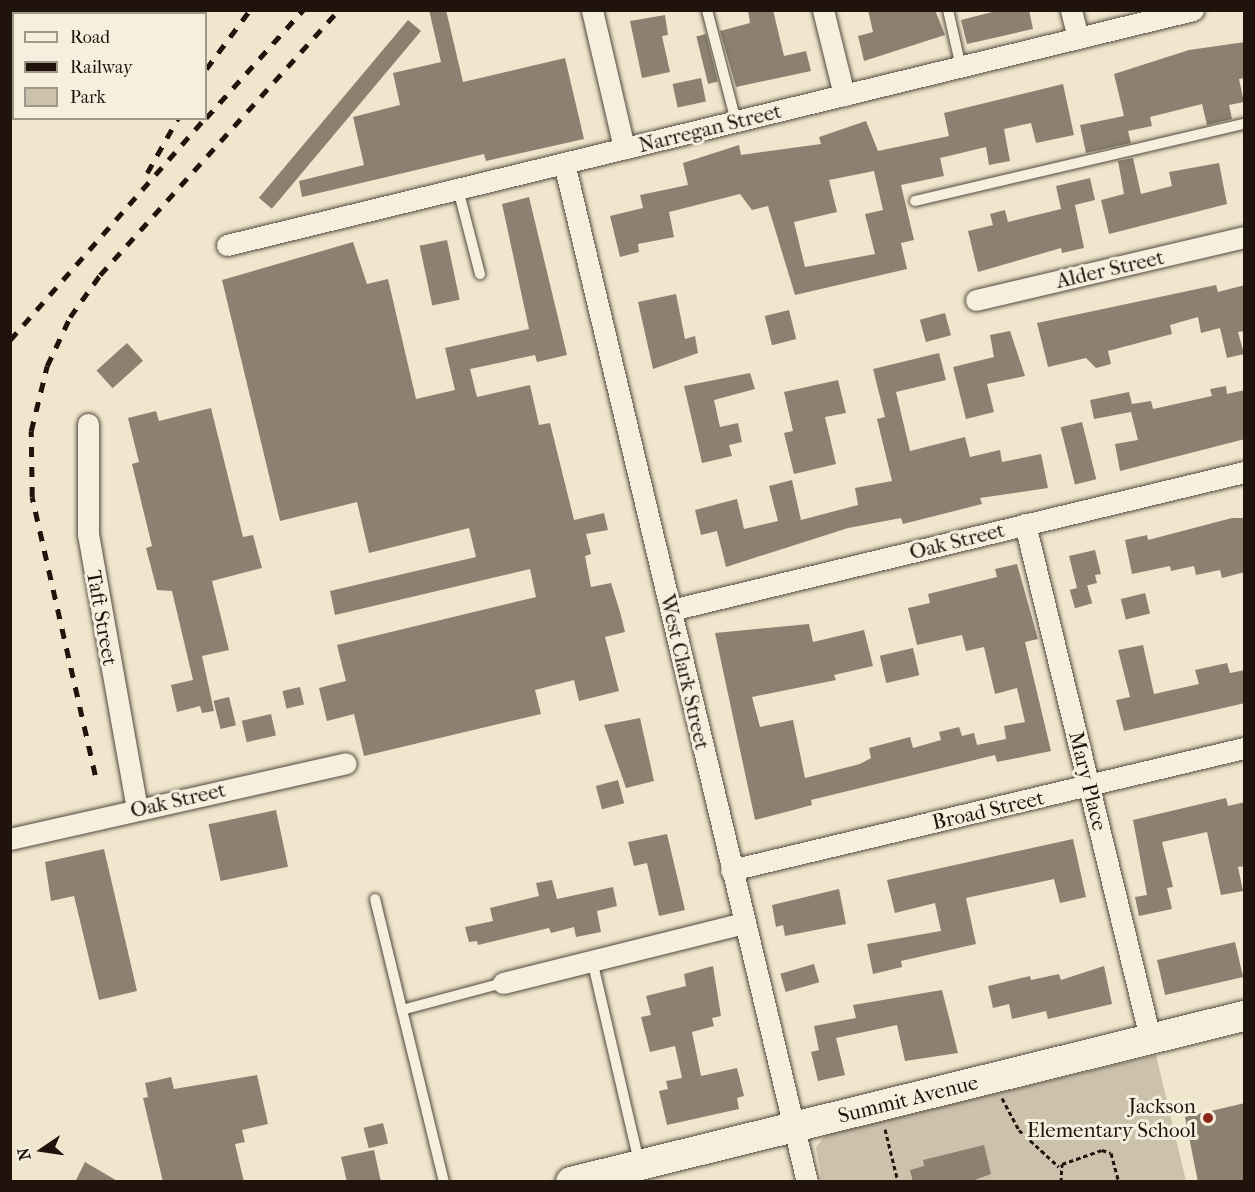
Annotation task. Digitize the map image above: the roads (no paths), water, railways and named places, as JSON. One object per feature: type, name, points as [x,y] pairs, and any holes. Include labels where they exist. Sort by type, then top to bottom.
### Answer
[{"type":"street","points":[[592,10],[624,148]]},
{"type":"street","points":[[823,10],[844,95]]},
{"type":"street","points":[[1071,10],[1078,38]]},
{"type":"street","name":"Narregan Street","points":[[227,245],[1192,11]]},
{"type":"street","name":"West Clark Street","points":[[564,163],[743,923],[807,1182]]},
{"type":"street","name":"Alder Street","points":[[975,300],[1245,237]]},
{"type":"street","name":"Taft Street","points":[[88,424],[88,534],[137,809]]},
{"type":"street","name":"Oak Street","points":[[670,610],[1245,472]]},
{"type":"street","name":"Mary Place","points":[[1024,525],[1090,785],[1150,1038]]},
{"type":"street","name":"Broad Street","points":[[731,870],[1245,748]]},
{"type":"street","name":"Oak Street","points":[[10,839],[346,763]]},
{"type":"street","points":[[504,983],[743,923]]},
{"type":"street","name":"Summit Avenue","points":[[571,1182],[1245,1016]]},
{"type":"lane","points":[[707,10],[736,121]]},
{"type":"lane","points":[[948,10],[961,67]]},
{"type":"lane","points":[[915,201],[1245,124]]},
{"type":"lane","points":[[458,189],[480,274]]},
{"type":"lane","points":[[375,899],[444,1182]]},
{"type":"lane","points":[[592,960],[640,1165]]},
{"type":"lane","points":[[402,1010],[504,983]]},
{"type":"railway","points":[[207,68],[250,10]]},
{"type":"railway","points":[[207,117],[303,10]]},
{"type":"railway","points":[[95,775],[32,497],[31,431],[47,366],[70,317],[100,275],[339,10]]},
{"type":"railway","points":[[147,173],[177,120]]},
{"type":"railway","points":[[10,340],[203,120]]},
{"type":"place","name":"Jackson Elementary School","points":[[1208,1118]]}]
